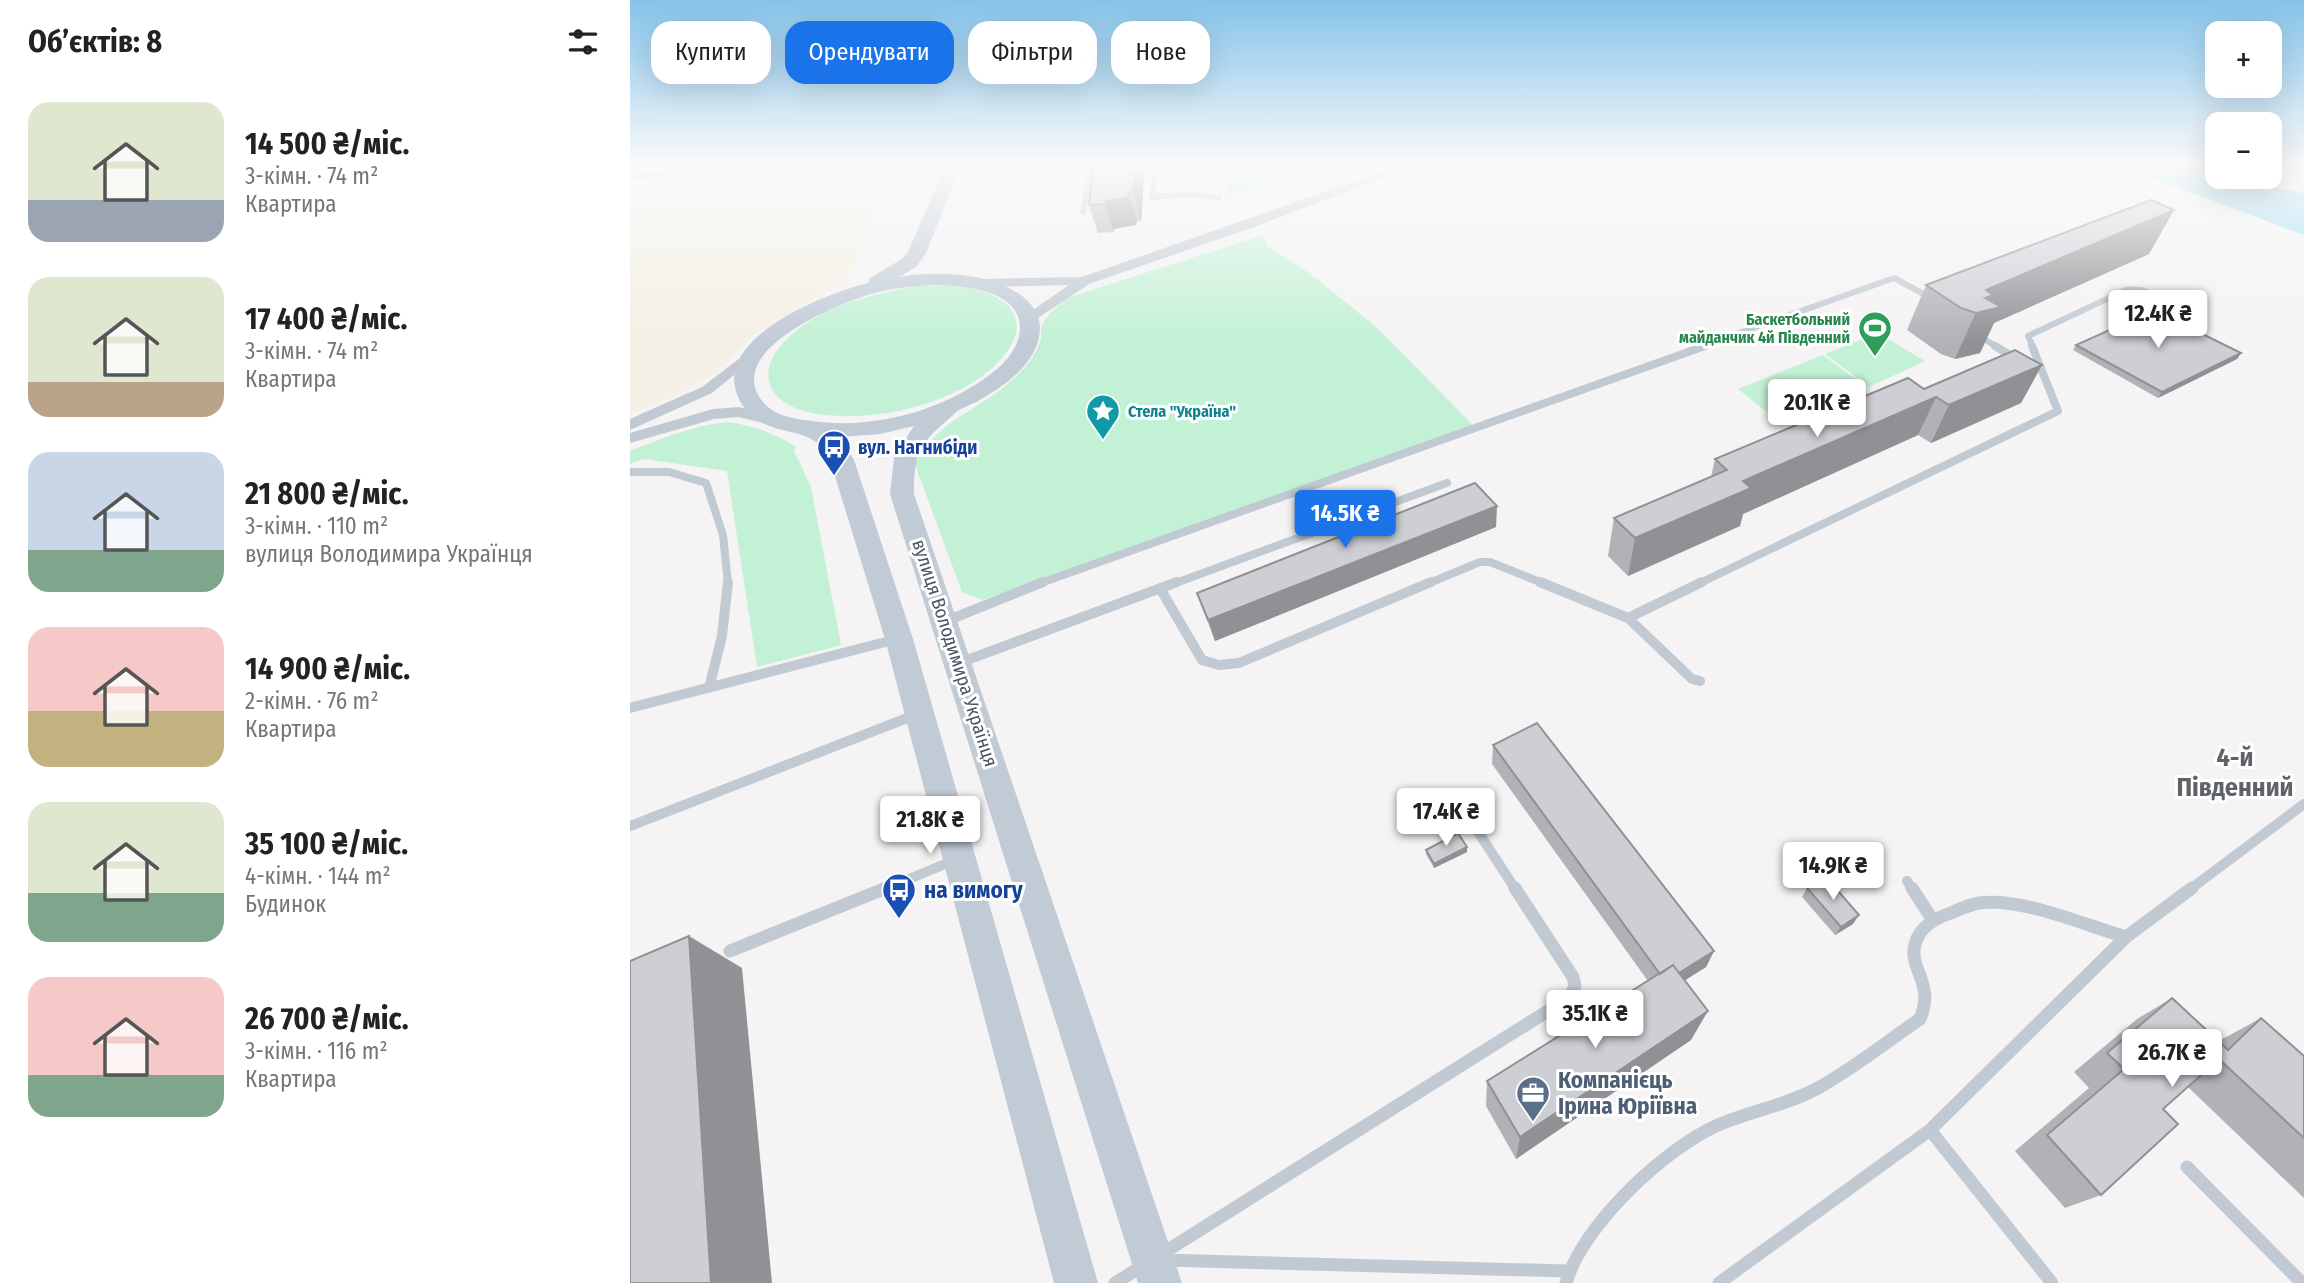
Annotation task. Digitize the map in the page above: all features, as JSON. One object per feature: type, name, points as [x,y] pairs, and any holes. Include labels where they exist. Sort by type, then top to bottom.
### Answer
[{"type":"street","points":[[630,425],[707,390],[794,320],[889,277],[909,263],[917,253],[930,223]]},
{"type":"street","points":[[917,253],[937,272],[980,284],[1012,297],[1020,302],[1030,317],[1083,281],[1253,223]]},
{"type":"street","points":[[849,295],[902,283],[930,280],[980,284],[1083,281]]},
{"type":"street","name":"вулиця Володимира Українця","points":[[1030,317],[1030,335],[1022,354],[1004,373],[929,424],[909,445],[902,468],[902,494],[946,621],[1156,1272]]},
{"type":"street","name":"вулиця Володимира Українця","points":[[752,353],[744,371],[747,396],[756,409],[784,424],[817,433],[832,441],[842,460],[899,639],[1076,1283]]},
{"type":"street","name":"вулиця Володимира Українця","points":[[784,424],[827,430],[855,429],[896,423],[959,402]]},
{"type":"street","points":[[630,438],[713,414],[739,412],[784,424]]},
{"type":"lane","points":[[946,621],[991,601],[1894,278],[1945,306]]},
{"type":"lane","points":[[1628,618],[2057,411],[2028,336],[2128,289],[2142,290],[2175,305]]},
{"type":"lane","points":[[1981,337],[2023,363]]},
{"type":"lane","points":[[2033,369],[2044,376]]},
{"type":"lane","points":[[630,472],[653,469],[690,476],[706,483],[711,495],[725,545],[729,605],[722,646],[709,688]]},
{"type":"lane","points":[[958,664],[1447,484]]},
{"type":"lane","points":[[1161,590],[1202,660],[1219,665],[1238,663],[1480,562],[1489,562],[1628,618],[1692,679],[1700,681]]},
{"type":"lane","points":[[630,708],[899,639]]},
{"type":"lane","points":[[630,826],[919,713]]},
{"type":"lane","points":[[1719,1283],[1930,1130],[2126,937],[2304,804]]},
{"type":"lane","points":[[1156,1272],[1570,997],[1575,986],[1573,977],[1471,821]]},
{"type":"lane","points":[[730,951],[959,859]]},
{"type":"lane","points":[[1907,881],[1932,919]]},
{"type":"lane","points":[[1115,1283],[1156,1272],[1567,1277],[1592,1232],[1627,1192],[1668,1158],[1708,1130],[1817,1088],[1920,1019],[1927,1005],[1927,990],[1914,951],[1916,940],[1932,919],[1978,904],[2003,903],[2126,937]]},
{"type":"lane","points":[[1930,1130],[2052,1283]]},
{"type":"lane","points":[[2187,1167],[2302,1283]]},
{"type":"green space","points":[[1264,235],[1266,245],[1309,273],[1374,325],[1473,425],[1129,551],[982,600],[962,592],[915,465],[934,437],[998,392],[1020,373],[1038,348],[1044,322],[1067,298]]},
{"type":"green space","points":[[918,286],[978,290],[996,297],[1009,307],[1017,328],[1014,340],[999,362],[961,389],[943,398],[904,410],[864,416],[825,415],[796,408],[777,397],[768,376],[769,366],[776,352],[805,324],[859,299]]},
{"type":"green space","name":"Баскетбольний майданчик 4й Південний","points":[[1878,333],[1925,361],[1869,387],[1825,354]]},
{"type":"green space","points":[[1823,355],[1867,388],[1782,424],[1738,389]]},
{"type":"green space","points":[[726,422],[762,430],[796,447],[794,451],[811,487],[841,645],[757,667],[727,471],[644,459],[630,464],[630,451],[689,430]]},
{"type":"sand","points":[[630,223],[869,223],[846,281],[754,334],[715,373],[675,396],[630,413]]},
{"type":"water","points":[[2272,223],[2304,223],[2304,235]]},
{"type":"building","points":[[2090,223],[2144,223],[1986,290],[1993,295],[1985,298],[2001,307],[1976,313],[1961,308],[1926,285]]},
{"type":"building","points":[[2154,310],[2241,353],[2162,392],[2076,345]]},
{"type":"building","points":[[2015,350],[2042,365],[1949,405],[1936,397],[1743,481],[1751,488],[1635,538],[1614,518],[1727,470],[1715,459],[1908,378],[1924,389]]},
{"type":"building","points":[[1475,483],[1497,506],[1208,620],[1197,593]]},
{"type":"building","points":[[1537,723],[1714,951],[1679,973],[1673,965],[1660,974],[1493,745]]},
{"type":"building","points":[[1458,833],[1467,847],[1434,864],[1426,850]]},
{"type":"building","points":[[1825,876],[1859,915],[1841,927],[1807,888]]},
{"type":"building","points":[[689,936],[711,1283],[630,1283],[630,961]]},
{"type":"building","points":[[1673,965],[1708,1011],[1520,1137],[1487,1081]]},
{"type":"building","points":[[2172,998],[2228,1050],[2261,1018],[2304,1056],[2304,1138],[2219,1059],[2163,1109],[2178,1124],[2101,1195],[2047,1135],[2124,1069],[2107,1053]]},
{"type":"place","name":"Баскетбольний майданчик 4й Південний","points":[[1875,358]]},
{"type":"place","name":"Стела \"Україна\"","points":[[1103,441]]},
{"type":"place","name":"вул. Нагнибіди","points":[[834,477]]},
{"type":"place","name":"на вимогу","points":[[899,920]]},
{"type":"place","name":"Компанієць Ірина Юріївна","points":[[1533,1123]]},
{"type":"district","name":"4-й Південний","points":[[2235,772]]}]
